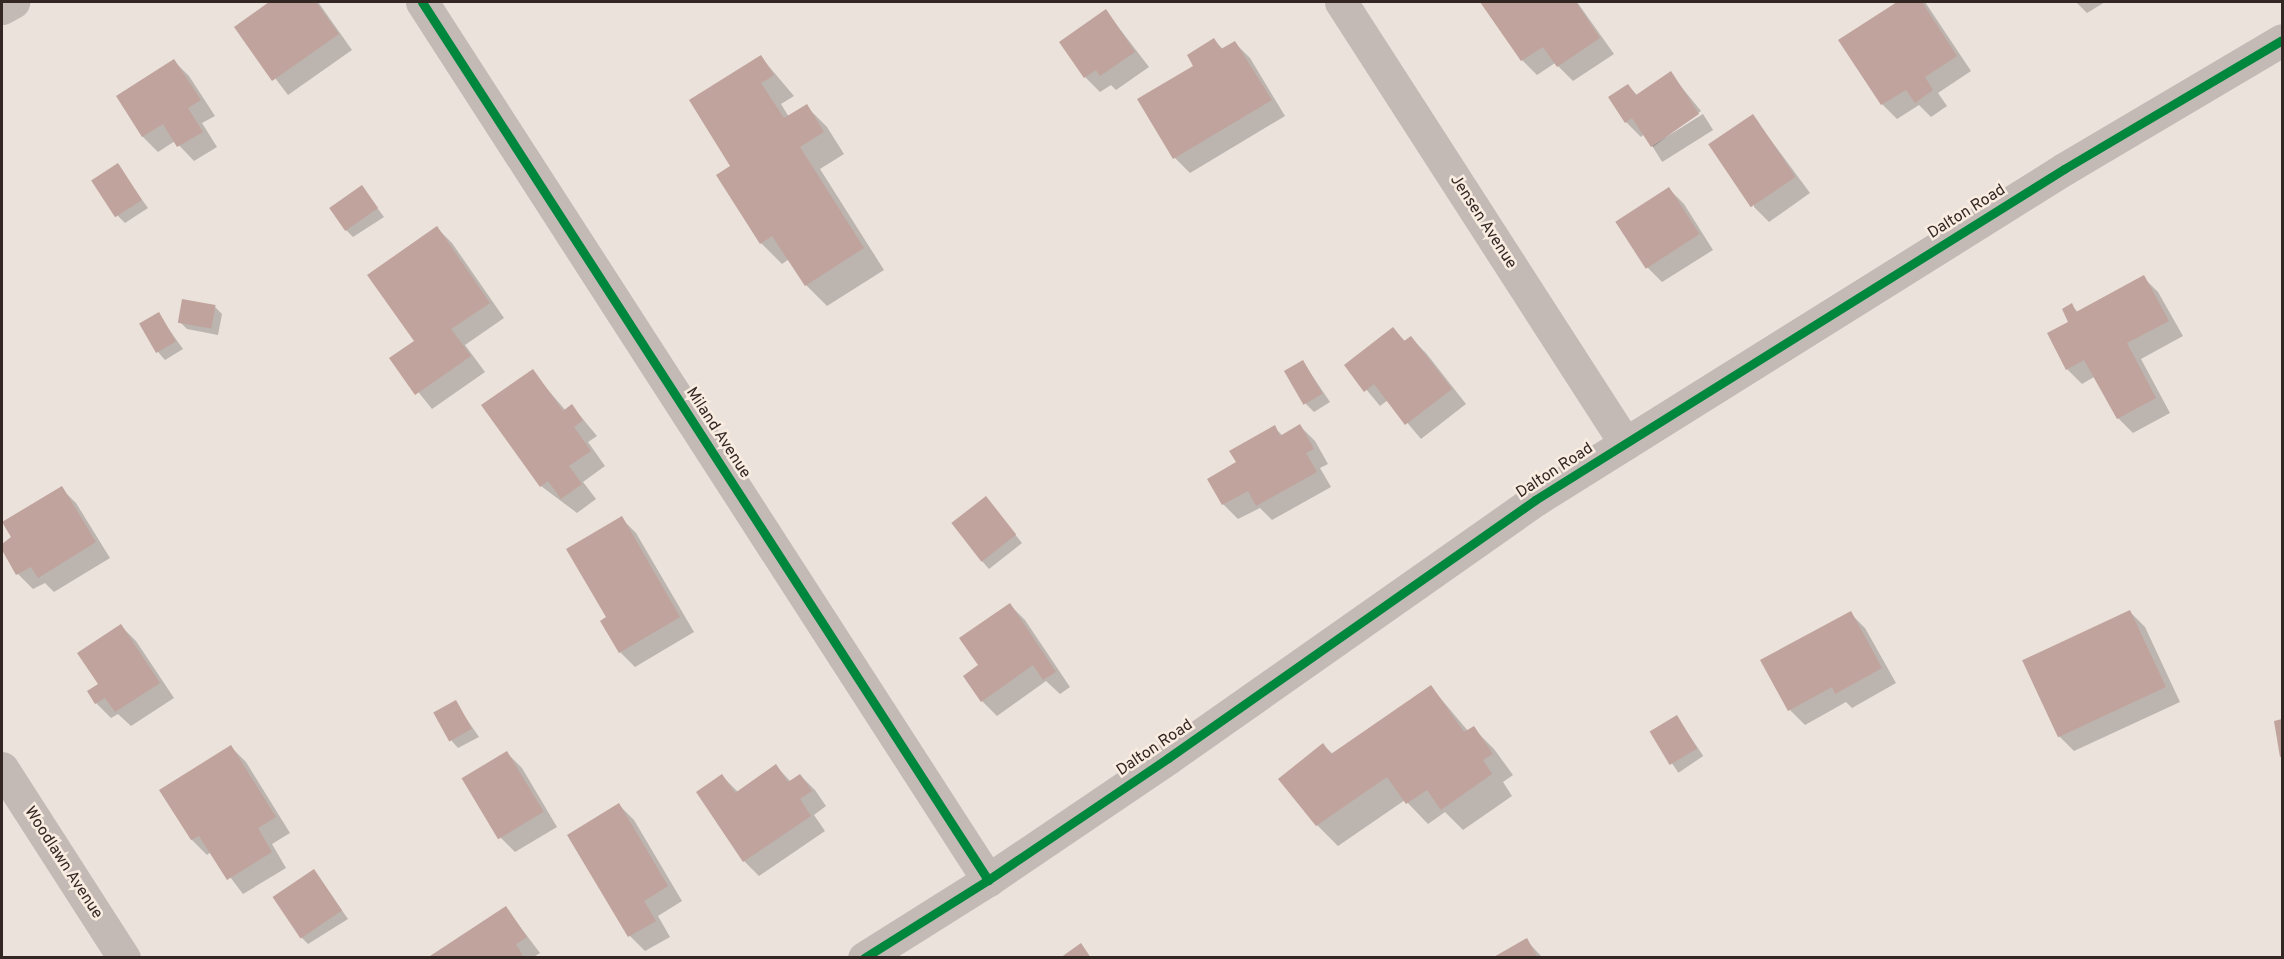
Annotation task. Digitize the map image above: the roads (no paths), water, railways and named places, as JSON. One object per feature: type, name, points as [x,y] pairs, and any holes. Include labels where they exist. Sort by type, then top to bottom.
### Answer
[{"type":"street","points":[[2,8],[13,2]]},
{"type":"street","name":"Miland Avenue","points":[[422,2],[988,880]]},
{"type":"street","name":"Jensen Avenue","points":[[1341,2],[1626,443]]},
{"type":"street","name":"Dalton Road","points":[[864,957],[988,880],[1308,662],[1535,500],[2073,163],[2283,40]]},
{"type":"street","name":"Woodlawn Avenue","points":[[2,768],[124,957]]}]
